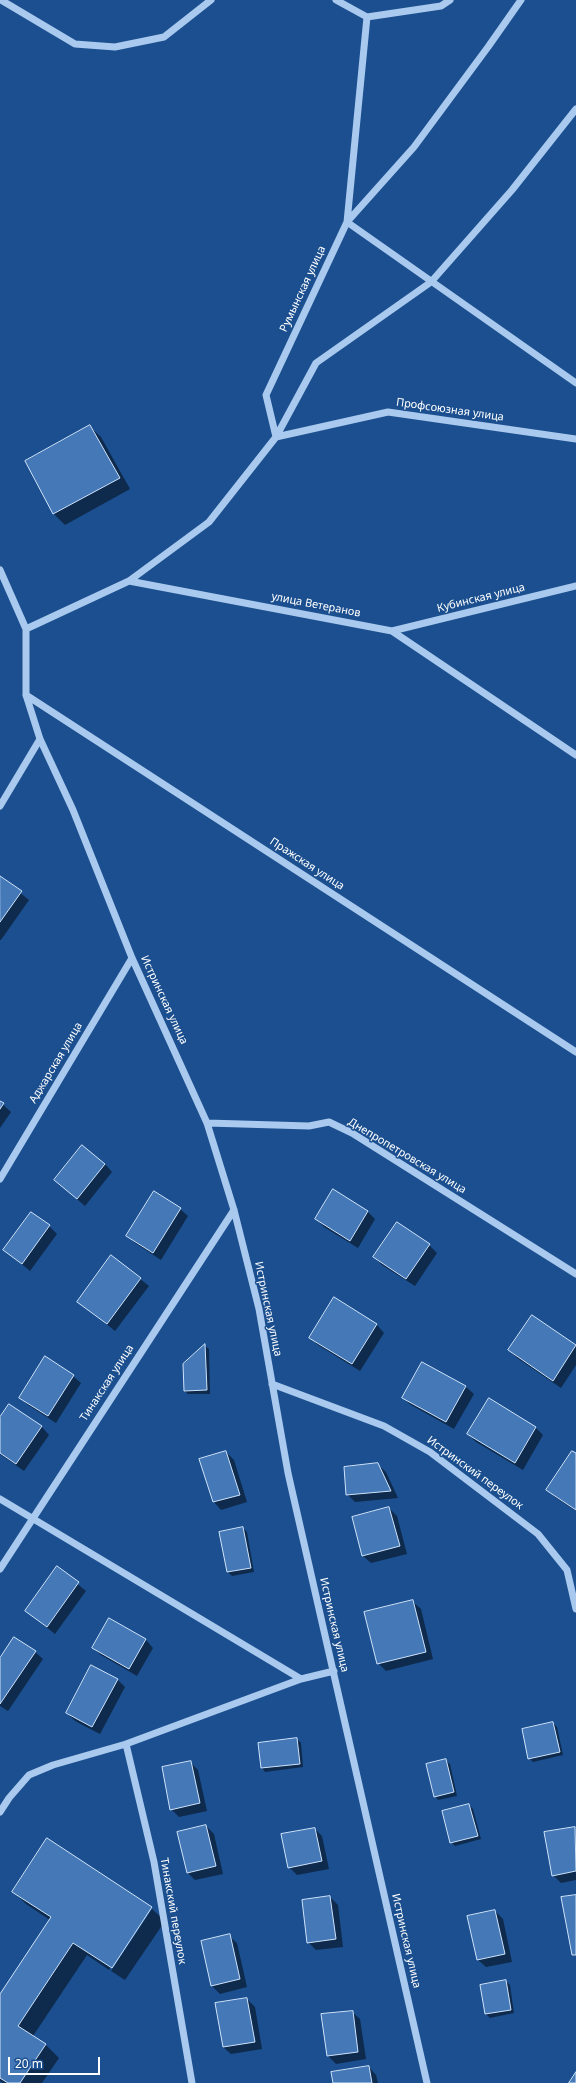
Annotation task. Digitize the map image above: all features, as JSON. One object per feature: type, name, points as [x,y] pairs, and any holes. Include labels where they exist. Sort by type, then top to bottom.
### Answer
[{"type":"street","points":[[1,0],[75,44],[115,47],[164,37],[211,0]]},
{"type":"street","points":[[336,0],[367,17],[441,6],[450,0]]},
{"type":"street","name":"Румынская улица","points":[[276,438],[266,395],[347,222],[414,147],[521,0]]},
{"type":"street","points":[[367,17],[347,222],[576,383]]},
{"type":"street","points":[[26,629],[129,581],[209,522],[276,438],[316,362],[431,282],[512,190],[576,109]]},
{"type":"street","name":"Профсоюзная улица","points":[[276,438],[388,412],[576,439]]},
{"type":"street","name":"Истринская улица","points":[[0,570],[26,629],[26,695],[40,739],[73,810],[132,958],[207,1123],[234,1210],[258,1309],[288,1473],[427,2083]]},
{"type":"street","name":"улица Ветеранов","points":[[129,581],[392,631],[576,755]]},
{"type":"street","name":"Кубинская улица","points":[[392,631],[576,586]]},
{"type":"street","name":"Пражская улица","points":[[26,695],[576,1052]]},
{"type":"street","points":[[0,806],[40,739]]},
{"type":"street","name":"Аджарская улица","points":[[0,1179],[132,958]]},
{"type":"street","name":"Днепропетровская улица","points":[[207,1123],[309,1126],[329,1122],[352,1133],[576,1274]]},
{"type":"street","name":"Тинакская улица","points":[[0,1569],[31,1519],[234,1210]]},
{"type":"street","name":"Истринский переулок","points":[[272,1384],[384,1426],[430,1452],[538,1534],[566,1570],[576,1609]]},
{"type":"street","points":[[0,1499],[31,1519],[301,1679]]},
{"type":"street","points":[[0,1812],[9,1798],[29,1775],[53,1764],[126,1744],[301,1679],[334,1671]]},
{"type":"street","name":"Тинакский переулок","points":[[126,1744],[154,1862],[192,2083]]},
{"type":"building","points":[[90,425],[120,478],[53,514],[25,461]]},
{"type":"building","points":[[0,876],[22,891],[0,922]]},
{"type":"building","points":[[0,1101],[4,1103],[0,1109]]},
{"type":"building","points":[[82,1145],[105,1164],[77,1199],[54,1180]]},
{"type":"building","points":[[333,1189],[368,1211],[350,1241],[315,1219]]},
{"type":"building","points":[[154,1191],[181,1208],[153,1253],[126,1236]]},
{"type":"building","points":[[31,1212],[50,1225],[22,1264],[3,1250]]},
{"type":"building","points":[[397,1222],[430,1244],[406,1279],[373,1257]]},
{"type":"building","points":[[111,1255],[141,1278],[107,1324],[77,1302]]},
{"type":"building","points":[[334,1297],[377,1324],[352,1364],[309,1338]]},
{"type":"building","points":[[532,1315],[576,1345],[553,1381],[508,1350]]},
{"type":"building","points":[[205,1344],[207,1390],[184,1391],[183,1364]]},
{"type":"building","points":[[45,1356],[74,1375],[48,1416],[19,1398]]},
{"type":"building","points":[[422,1362],[466,1386],[446,1422],[402,1398]]},
{"type":"building","points":[[489,1398],[536,1427],[515,1463],[467,1434]]},
{"type":"building","points":[[9,1404],[42,1426],[16,1464],[0,1453],[0,1417]]},
{"type":"building","points":[[226,1451],[240,1495],[213,1502],[199,1459]]},
{"type":"building","points":[[572,1451],[576,1453],[576,1510],[546,1490]]},
{"type":"building","points":[[378,1463],[391,1491],[346,1495],[344,1467]]},
{"type":"building","points":[[389,1507],[400,1546],[362,1556],[352,1517]]},
{"type":"building","points":[[243,1527],[251,1568],[227,1572],[219,1532]]},
{"type":"building","points":[[57,1566],[79,1582],[47,1627],[25,1611]]},
{"type":"building","points":[[413,1600],[426,1652],[377,1664],[364,1612]]},
{"type":"building","points":[[109,1618],[146,1639],[129,1669],[92,1648]]},
{"type":"building","points":[[14,1637],[36,1651],[0,1704],[0,1658]]},
{"type":"building","points":[[91,1665],[118,1679],[92,1727],[66,1713]]},
{"type":"building","points":[[553,1722],[560,1752],[528,1759],[522,1729]]},
{"type":"building","points":[[297,1738],[300,1764],[261,1768],[258,1743]]},
{"type":"building","points":[[446,1759],[454,1792],[434,1797],[426,1764]]},
{"type":"building","points":[[191,1761],[200,1803],[170,1810],[162,1767]]},
{"type":"building","points":[[469,1804],[478,1836],[450,1843],[442,1811]]},
{"type":"building","points":[[206,1825],[216,1866],[187,1873],[177,1832]]},
{"type":"building","points":[[575,1827],[576,1871],[552,1876],[544,1832]]},
{"type":"building","points":[[315,1828],[322,1861],[288,1868],[281,1834]]},
{"type":"building","points":[[47,1838],[152,1907],[112,1968],[73,1943],[18,2026],[46,2044],[20,2083],[8,2083],[0,2078],[0,1994],[51,1917],[12,1892]]},
{"type":"building","points":[[576,1895],[576,1955],[572,1955],[561,1897]]},
{"type":"building","points":[[330,1896],[336,1939],[307,1943],[302,1900]]},
{"type":"building","points":[[495,1910],[505,1954],[477,1960],[467,1916]]},
{"type":"building","points":[[230,1934],[240,1979],[211,1986],[201,1941]]},
{"type":"building","points":[[506,1980],[511,2010],[485,2014],[480,1985]]},
{"type":"building","points":[[247,1998],[255,2042],[223,2047],[215,2003]]},
{"type":"building","points":[[353,2011],[358,2052],[327,2056],[321,2014]]},
{"type":"building","points":[[369,2066],[372,2083],[333,2083],[331,2072]]},
{"type":"building","points":[[576,2072],[576,2083],[569,2083]]}]
